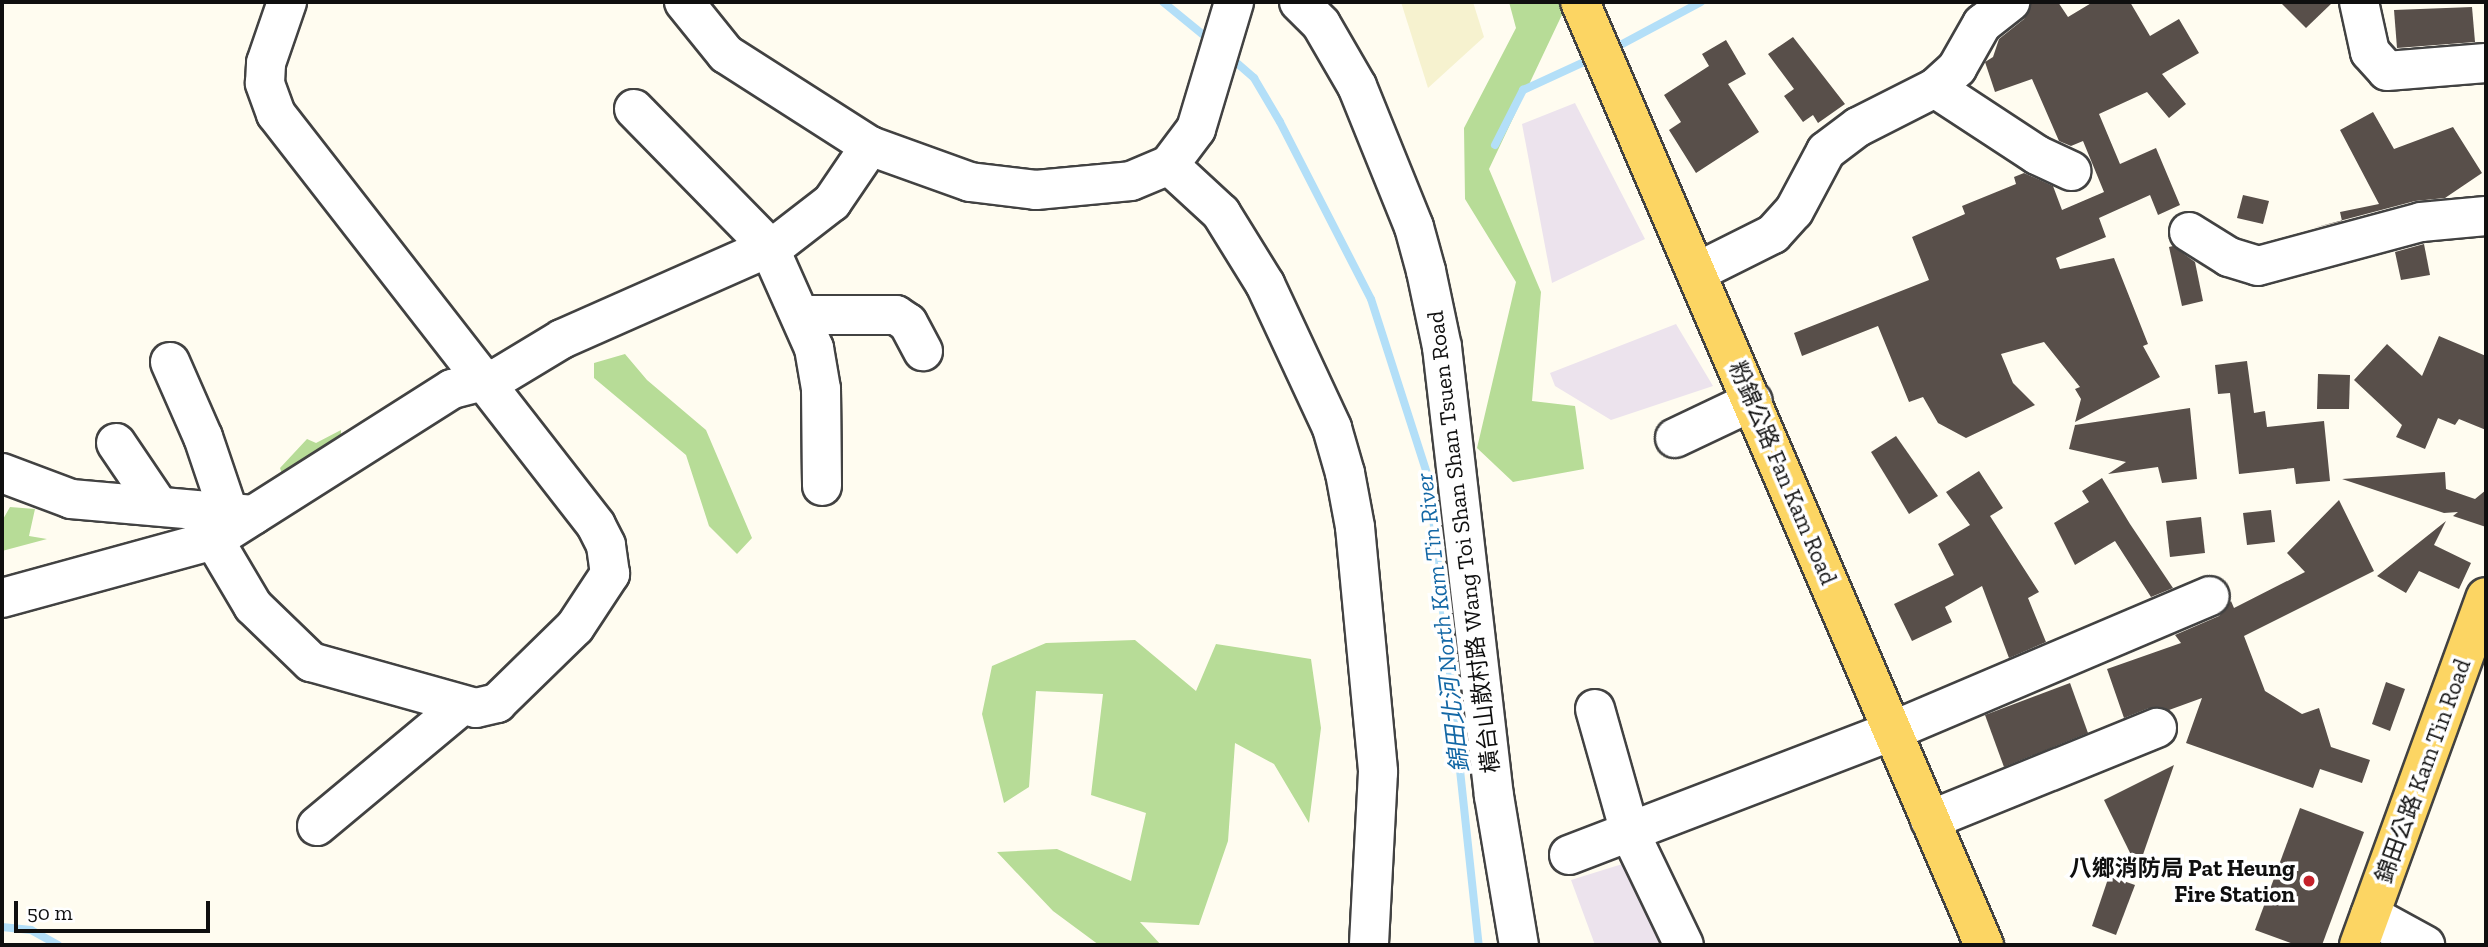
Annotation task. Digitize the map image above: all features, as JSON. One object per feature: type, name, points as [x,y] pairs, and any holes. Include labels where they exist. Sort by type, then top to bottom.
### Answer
[{"type":"main road","name":"粉錦公路 Fan Kam Road","points":[[1580,2],[1984,945]]},
{"type":"main road","name":"錦田公路 Kam Tin Road","points":[[2364,930],[2486,597]]},
{"type":"street","points":[[170,362],[203,438],[232,522],[253,606],[311,662],[462,705],[485,708],[497,703],[575,627],[610,574],[607,545],[596,525],[487,380],[276,114],[265,83],[266,63],[286,2]]},
{"type":"street","points":[[684,2],[726,54],[870,146],[970,182],[1035,190],[1131,181],[1169,165],[1196,129],[1233,6]]},
{"type":"street","name":"橫台山散村路 Wang Toi Shan Shan Tsuen Road","points":[[1299,2],[1321,24],[1357,86],[1414,227],[1426,271],[1441,347],[1494,796],[1519,945]]},
{"type":"street","points":[[1697,272],[1763,242],[1784,225],[1821,157],[1840,140],[1935,88],[1957,68],[1982,24],[2010,2]]},
{"type":"street","points":[[2359,2],[2370,52],[2387,71],[2486,63]]},
{"type":"street","points":[[1935,88],[2037,155],[2072,171]]},
{"type":"street","points":[[634,109],[769,247],[802,315],[814,348],[821,389],[822,486]]},
{"type":"street","points":[[2,598],[232,522],[445,393],[514,370],[572,334],[769,247],[807,225],[832,202],[870,146]]},
{"type":"street","points":[[1169,165],[1221,213],[1265,284],[1332,428],[1345,473],[1355,527],[1378,772],[1369,945]]},
{"type":"street","points":[[2189,232],[2229,257],[2258,266],[2421,222],[2486,216]]},
{"type":"street","points":[[802,315],[897,316],[908,323],[923,351]]},
{"type":"street","points":[[1675,438],[1753,401]]},
{"type":"street","points":[[116,443],[158,505]]},
{"type":"street","points":[[2,473],[71,499],[158,505],[232,522]]},
{"type":"street","points":[[1569,856],[1892,731],[2210,596]]},
{"type":"street","points":[[317,826],[462,705]]},
{"type":"street","points":[[1595,709],[1630,833],[1684,945]]},
{"type":"street","points":[[1930,820],[2157,728]]},
{"type":"street","points":[[2364,930],[2425,945]]},
{"type":"shaded area","points":[[1401,2],[1473,2],[1484,37],[1428,88]]},
{"type":"shaded area","points":[[1575,103],[1645,239],[1552,283],[1522,124]]},
{"type":"shaded area","points":[[1676,324],[1713,386],[1611,420],[1555,386],[1550,373]]},
{"type":"shaded area","points":[[1632,861],[1661,945],[1595,945],[1571,880]]},
{"type":"green space","points":[[1509,2],[1568,2],[1489,169],[1541,292],[1532,401],[1575,406],[1584,469],[1513,482],[1477,448],[1516,282],[1465,199],[1464,128],[1516,28]]},
{"type":"green space","points":[[625,354],[647,380],[706,430],[752,538],[737,554],[709,526],[686,455],[594,378],[594,363]]},
{"type":"green space","points":[[341,430],[341,447],[283,477],[280,468],[307,439],[316,443]]},
{"type":"green space","points":[[10,507],[35,509],[29,536],[47,539],[2,551],[2,521]]},
{"type":"green space","points":[[1135,640],[1196,691],[1216,644],[1311,659],[1321,728],[1309,823],[1274,764],[1235,743],[1228,841],[1199,925],[1140,922],[1161,945],[1099,945],[1053,911],[997,852],[1057,849],[1131,881],[1146,813],[1091,795],[1103,694],[1036,691],[1029,787],[1004,803],[982,714],[992,666],[1046,643]]},
{"type":"building","points":[[2031,2],[2058,2],[2068,17],[2093,2],[2130,2],[2150,36],[2179,19],[2199,53],[2162,74],[2186,104],[2169,118],[2147,92],[2099,114],[2120,164],[2156,148],[2180,205],[2158,215],[2150,195],[2099,218],[2106,237],[2056,258],[2060,269],[2114,258],[2148,344],[2143,346],[2160,377],[2075,422],[2081,399],[2075,389],[2080,387],[2044,342],[2001,354],[2013,383],[2035,405],[1966,438],[1938,423],[1923,397],[1909,402],[1878,326],[1802,356],[1794,333],[1929,280],[1912,237],[1965,214],[1962,206],[2016,184],[2014,177],[2024,173],[2053,186],[2062,210],[2104,192],[2083,141],[2071,146],[2059,141],[2032,79],[1995,92],[1985,62],[1993,57],[1999,39],[2024,19]]},
{"type":"building","points":[[2280,2],[2333,2],[2306,28]]},
{"type":"building","points":[[2472,7],[2475,42],[2397,48],[2394,10]]},
{"type":"building","points":[[1793,37],[1845,104],[1818,123],[1813,115],[1803,122],[1784,96],[1794,89],[1768,54]]},
{"type":"building","points":[[1726,40],[1746,74],[1728,84],[1759,132],[1696,173],[1669,130],[1681,122],[1664,95],[1709,66],[1702,54]]},
{"type":"building","points":[[2373,112],[2394,149],[2453,127],[2482,173],[2445,198],[2415,201],[2342,220],[2340,212],[2379,204],[2340,130]]},
{"type":"building","points":[[2243,195],[2269,201],[2263,224],[2237,218]]},
{"type":"building","points":[[2424,244],[2430,275],[2401,280],[2395,252]]},
{"type":"building","points":[[2173,246],[2195,262],[2203,301],[2182,306],[2169,247]]},
{"type":"building","points":[[2439,336],[2486,356],[2486,430],[2459,419],[2455,425],[2438,418],[2425,449],[2396,437],[2402,425],[2354,380],[2387,344],[2422,376]]},
{"type":"building","points":[[2247,361],[2254,413],[2265,411],[2267,427],[2324,421],[2330,481],[2296,484],[2294,468],[2239,474],[2230,393],[2218,394],[2215,365]]},
{"type":"building","points":[[2318,374],[2350,375],[2349,409],[2317,409]]},
{"type":"building","points":[[2190,408],[2197,479],[2162,483],[2158,467],[2108,474],[2126,462],[2069,449],[2075,425]]},
{"type":"building","points":[[1896,436],[1938,496],[1909,514],[1871,452]]},
{"type":"building","points":[[1979,471],[2003,508],[1990,516],[2039,592],[2028,598],[2046,642],[2009,658],[1982,586],[1945,607],[1952,622],[1912,641],[1894,604],[1954,575],[1938,544],[1970,525],[1946,492]]},
{"type":"building","points":[[2445,472],[2446,489],[2475,499],[2486,490],[2486,527],[2453,516],[2458,512],[2444,513],[2342,479]]},
{"type":"building","points":[[2102,478],[2173,588],[2151,597],[2115,541],[2075,565],[2054,523],[2089,502],[2082,491]]},
{"type":"building","points":[[2339,500],[2374,571],[2244,636],[2265,691],[2302,714],[2319,708],[2331,747],[2370,760],[2362,783],[2320,769],[2313,788],[2186,743],[2202,698],[2169,710],[2149,708],[2124,718],[2107,669],[2181,643],[2175,635],[2219,616],[2231,601],[2234,608],[2305,572],[2287,553]]},
{"type":"building","points":[[2271,510],[2275,542],[2247,545],[2243,513]]},
{"type":"building","points":[[2201,517],[2205,553],[2170,557],[2166,521]]},
{"type":"building","points":[[2446,521],[2434,545],[2471,563],[2459,589],[2419,571],[2406,593],[2377,576]]},
{"type":"building","points":[[2386,682],[2405,689],[2390,731],[2372,724]]},
{"type":"building","points":[[2070,683],[2088,733],[2004,767],[1985,715]]},
{"type":"building","points":[[2174,765],[2138,869],[2104,800]]},
{"type":"building","name":"八鄉消防局 Pat Heung Fire Station","points":[[2300,808],[2364,832],[2322,945],[2296,945],[2255,930]]},
{"type":"building","points":[[2109,876],[2135,885],[2116,935],[2092,926]]},
{"type":"waterway","name":"錦田北河 North Kam Tin River","points":[[1163,2],[1212,42]]},
{"type":"waterway","points":[[1611,50],[1701,2]]},
{"type":"waterway","name":"錦田北河 North Kam Tin River","points":[[1230,57],[1254,78],[1280,122],[1371,299],[1429,480],[1479,945]]},
{"type":"waterway","points":[[1495,145],[1523,90],[1593,58]]},
{"type":"waterway","points":[[2,927],[31,930],[58,945]]},
{"type":"place","name":"八鄉消防局 Pat Heung Fire Station","points":[[2309,881]]}]
